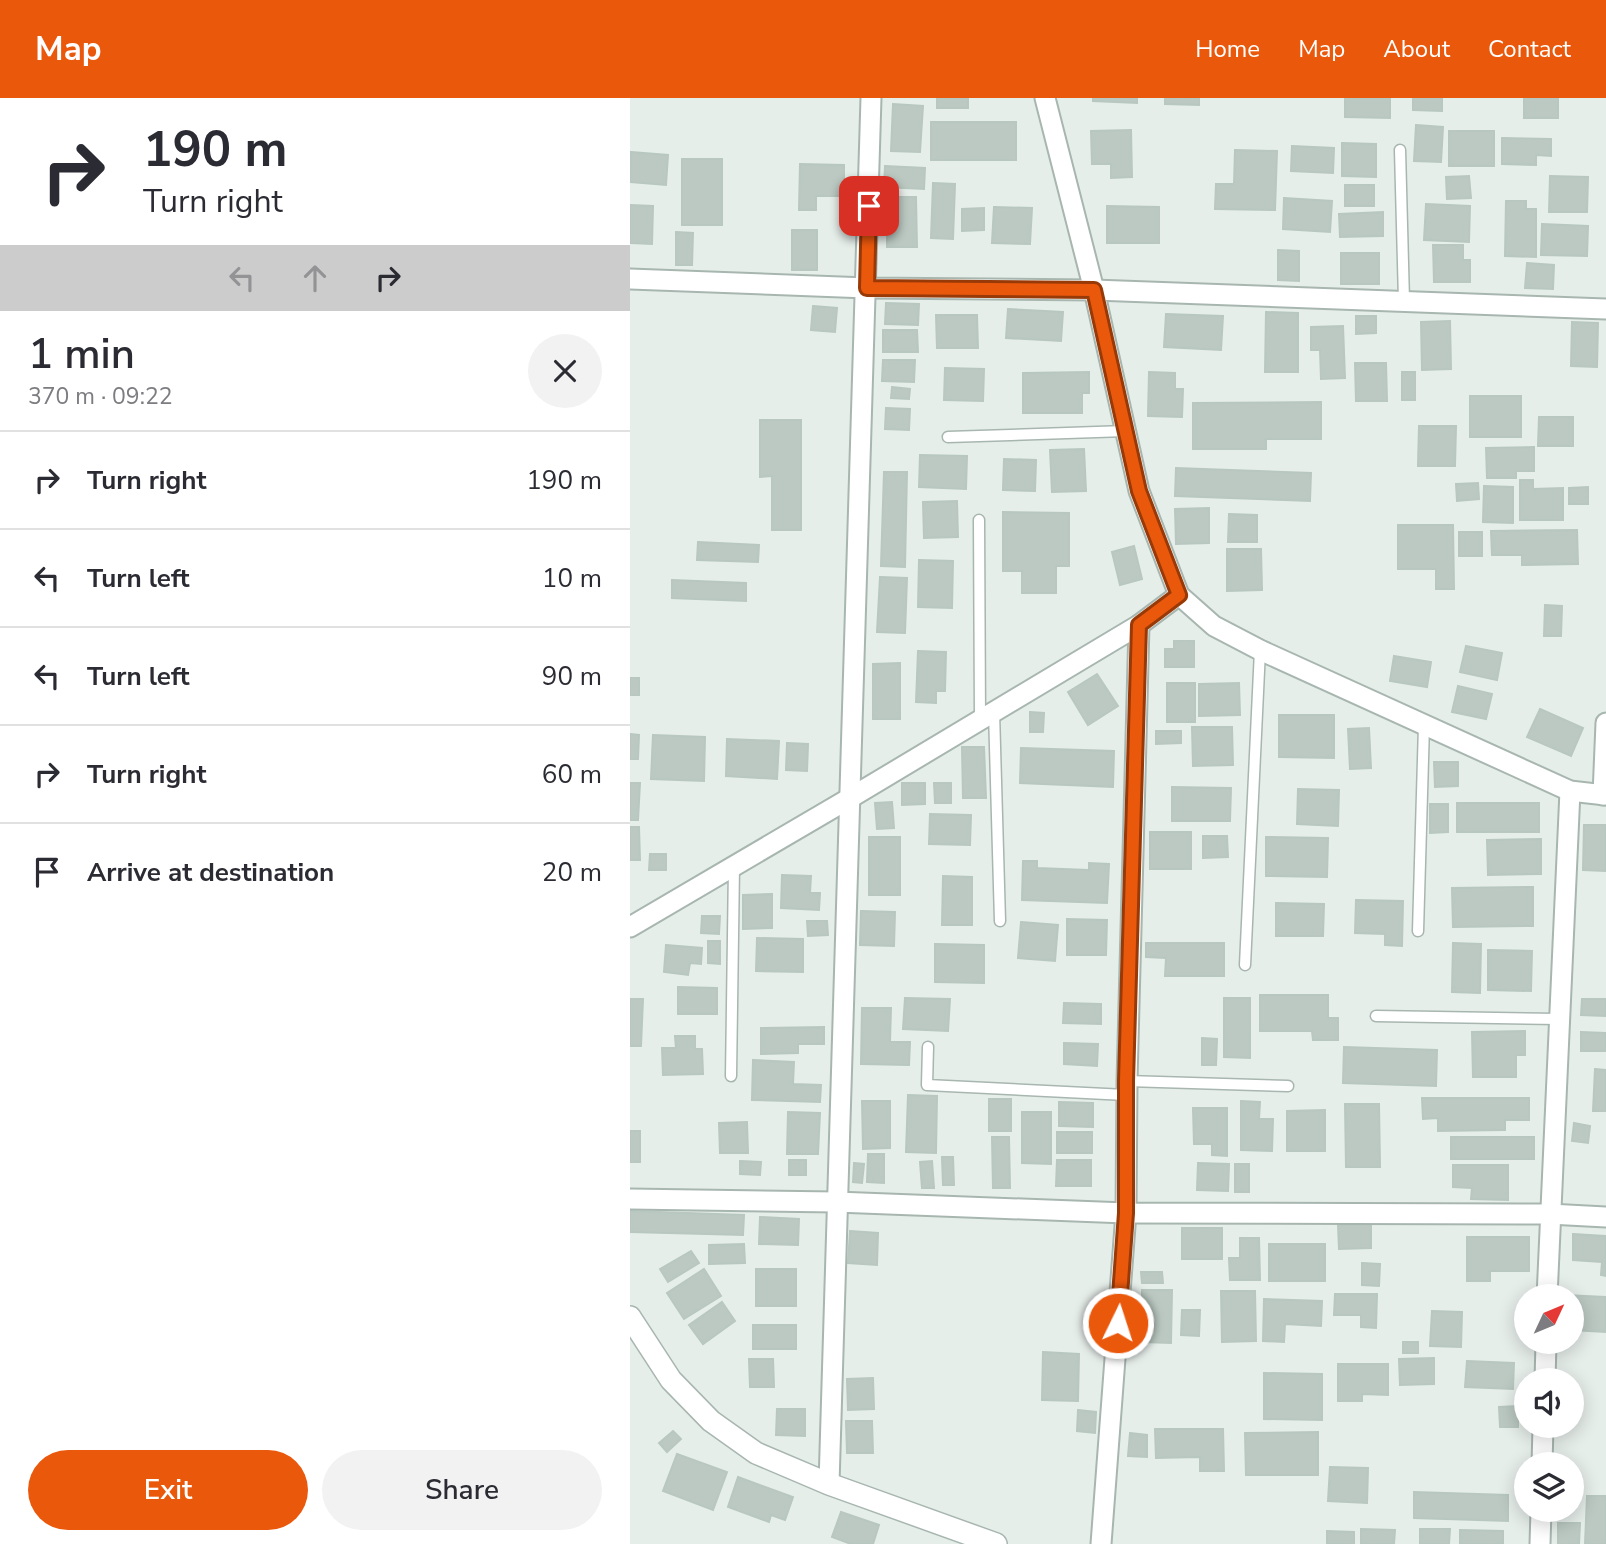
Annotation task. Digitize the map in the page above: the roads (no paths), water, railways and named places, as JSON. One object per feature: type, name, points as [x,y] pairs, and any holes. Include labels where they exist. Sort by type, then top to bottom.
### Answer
[{"type":"street","points":[[829,1484],[871,98]]},
{"type":"street","points":[[1045,98],[1094,290],[1139,491],[1179,595],[1214,626],[1260,650],[1570,791],[1604,795],[1606,723]]},
{"type":"street","points":[[630,279],[867,288],[1094,290],[1606,309]]},
{"type":"street","points":[[630,927],[1139,625],[1179,595]]},
{"type":"street","points":[[1101,1544],[1126,1213],[1126,1088],[1139,625]]},
{"type":"street","points":[[1547,1284],[1570,791]]},
{"type":"street","points":[[630,1199],[836,1202],[1126,1213],[1549,1214],[1606,1217]]},
{"type":"street","points":[[630,1317],[671,1380],[711,1421],[756,1453],[829,1484],[996,1544]]},
{"type":"street","points":[[1540,1544],[1541,1522]]},
{"type":"lane","points":[[1400,150],[1404,301]]},
{"type":"lane","points":[[948,438],[1126,431]]},
{"type":"lane","points":[[979,520],[987,716],[1000,921]]},
{"type":"lane","points":[[1245,965],[1260,650]]},
{"type":"lane","points":[[1418,931],[1424,724]]},
{"type":"lane","points":[[730,1076],[734,866]]},
{"type":"lane","points":[[1376,1016],[1559,1019]]},
{"type":"lane","points":[[928,1047],[927,1085],[1126,1088],[1288,1086]]}]
